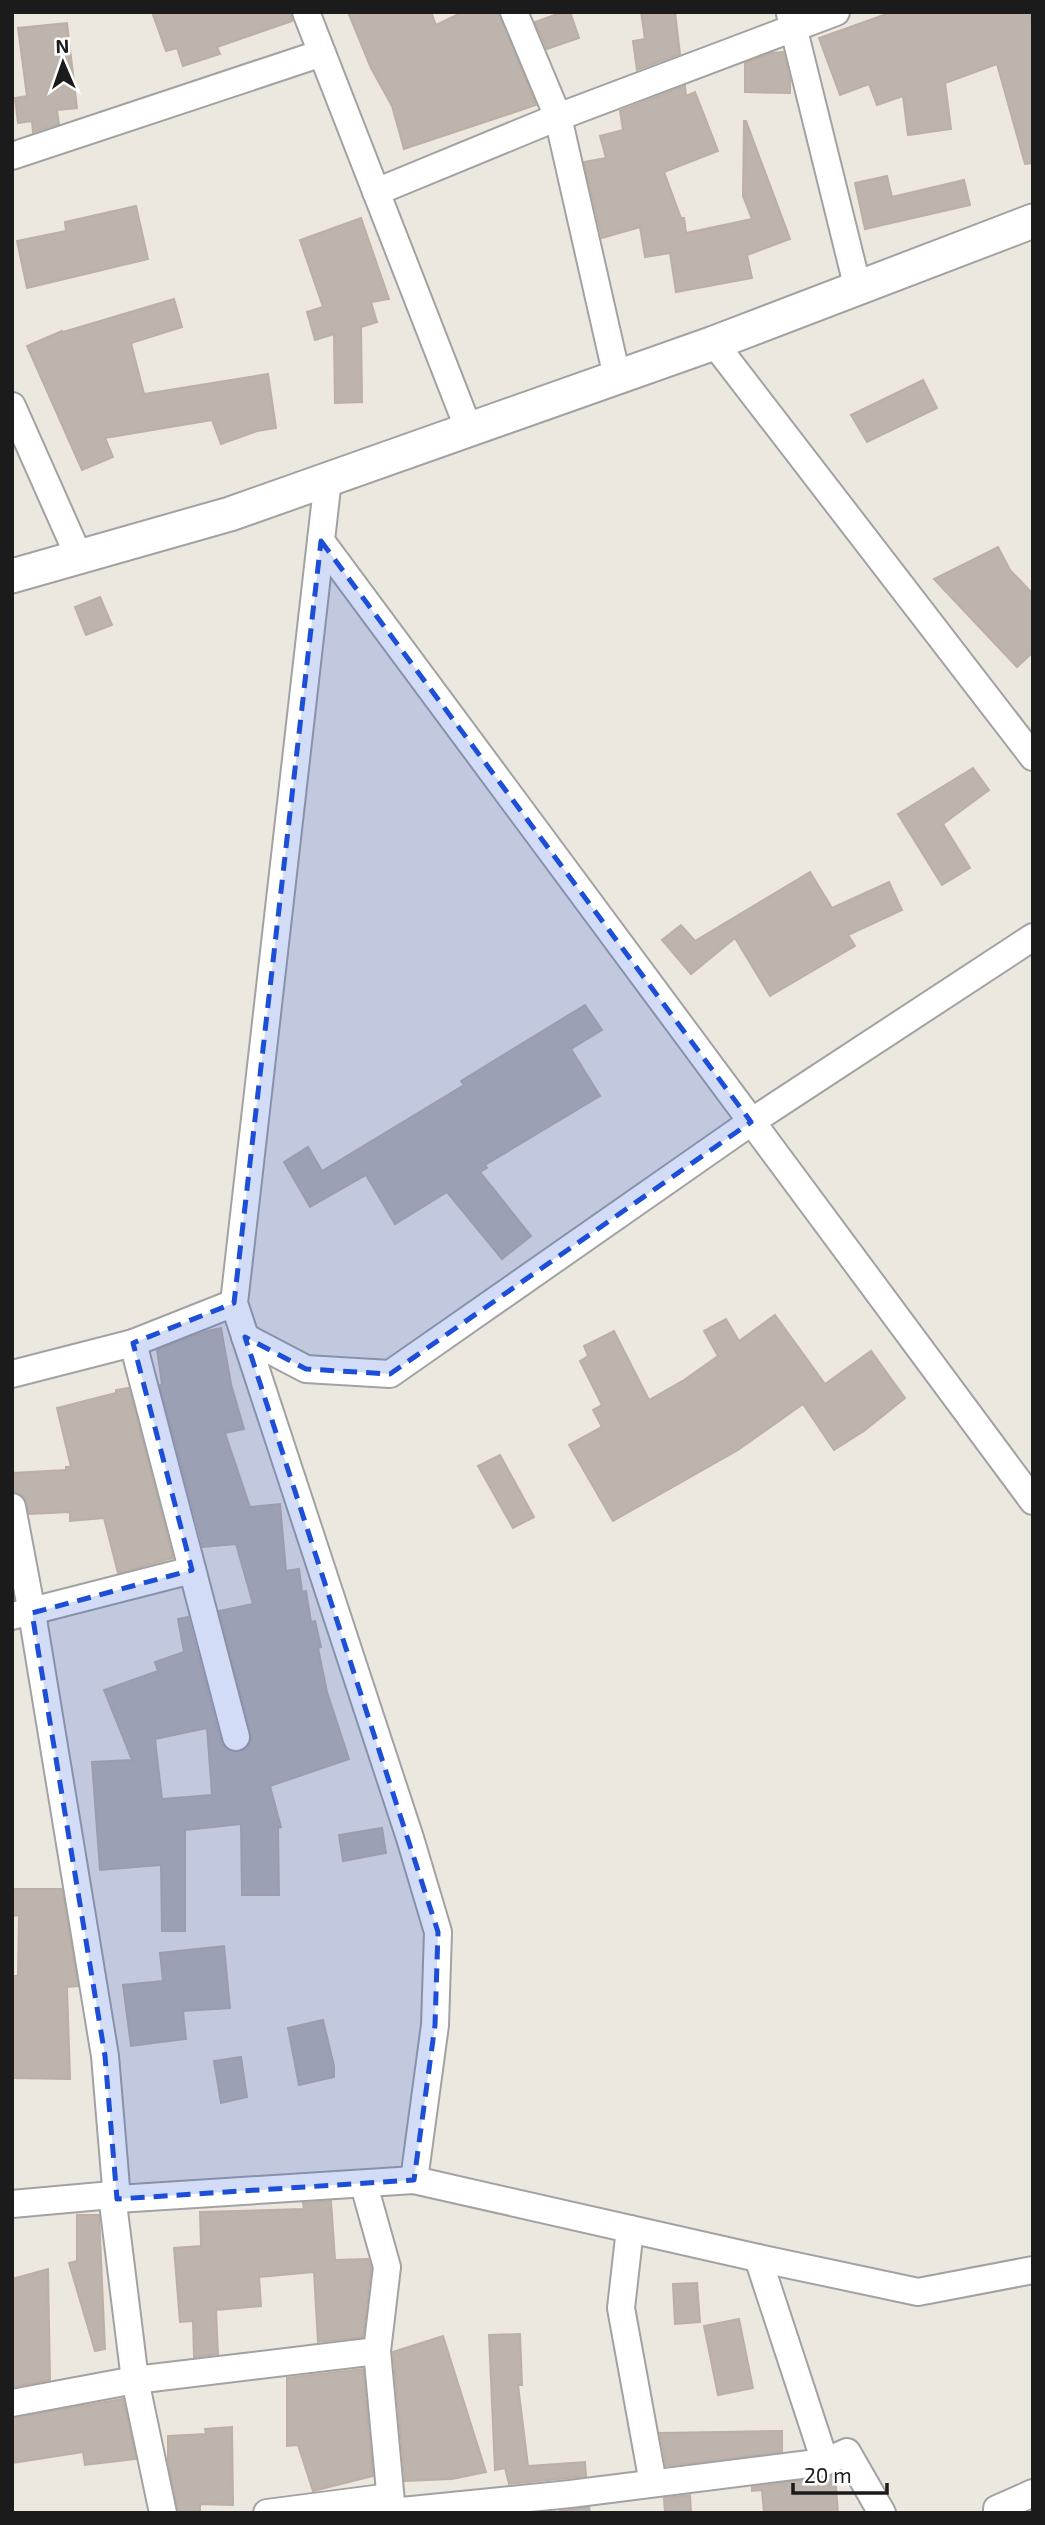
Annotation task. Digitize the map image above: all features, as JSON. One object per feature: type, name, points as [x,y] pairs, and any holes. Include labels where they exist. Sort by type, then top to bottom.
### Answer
[{"type":"street","points":[[306,12],[469,430]]},
{"type":"street","points":[[514,12],[558,117],[617,377]]},
{"type":"street","points":[[376,192],[792,20],[836,12]]},
{"type":"street","points":[[792,20],[858,289]]},
{"type":"street","points":[[12,156],[322,53]]},
{"type":"street","points":[[12,576],[230,514],[328,480],[713,343],[1033,221]]},
{"type":"street","points":[[713,343],[1033,757]]},
{"type":"street","points":[[12,406],[79,557]]},
{"type":"street","points":[[328,480],[234,1303],[410,1838],[438,1932],[435,2025],[414,2180]]},
{"type":"street","points":[[321,541],[1033,1502]]},
{"type":"street","points":[[245,1338],[306,1368],[390,1374],[751,1122],[1033,937]]},
{"type":"street","points":[[12,1374],[133,1343],[234,1303]]},
{"type":"street","points":[[133,1343],[236,1737]]},
{"type":"street","points":[[12,1507],[22,1614],[105,2056],[114,2197],[135,2380],[163,2513]]},
{"type":"street","points":[[22,1614],[192,1570]]},
{"type":"street","points":[[12,2204],[414,2180],[918,2292],[1033,2270]]},
{"type":"street","points":[[364,2185],[387,2267],[377,2351],[391,2507]]},
{"type":"street","points":[[630,2229],[621,2308],[653,2483]]},
{"type":"street","points":[[758,2258],[825,2462]]},
{"type":"street","points":[[12,2403],[135,2380],[377,2351]]},
{"type":"street","points":[[267,2513],[570,2494],[825,2462],[848,2452],[882,2513]]},
{"type":"street","points":[[997,2513],[997,2509],[1033,2493]]},
{"type":"highlighted area","points":[[321,541],[751,1122],[390,1374],[306,1369],[245,1337],[438,1932],[435,2025],[414,2180],[117,2199],[105,2056],[32,1613],[192,1570],[133,1343],[234,1303]]},
{"type":"building","points":[[152,12],[291,12],[292,21],[217,47],[220,54],[183,66],[177,48],[166,51]]},
{"type":"building","points":[[348,12],[431,12],[436,25],[463,12],[499,12],[536,105],[404,149],[392,106],[371,68]]},
{"type":"building","points":[[570,12],[579,38],[547,49],[535,22]]},
{"type":"building","points":[[641,12],[675,12],[680,54],[637,70],[633,41],[645,39]]},
{"type":"building","points":[[892,12],[1030,12],[1033,27],[1033,163],[1025,164],[997,64],[945,83],[951,129],[908,135],[903,96],[877,105],[869,84],[840,95],[819,38]]},
{"type":"building","points":[[67,23],[77,108],[57,110],[59,124],[33,132],[32,121],[18,123],[15,98],[27,96],[18,28]]},
{"type":"building","points":[[783,52],[790,80],[790,93],[745,92],[745,63],[771,53]]},
{"type":"building","points":[[685,86],[686,96],[695,92],[718,151],[664,172],[681,218],[684,218],[686,233],[752,219],[743,196],[746,121],[790,239],[747,255],[752,278],[676,292],[670,253],[645,257],[640,227],[602,238],[584,162],[606,158],[600,136],[623,130],[620,111]]},
{"type":"building","points":[[887,176],[892,197],[964,180],[970,205],[865,229],[855,183]]},
{"type":"building","points":[[136,206],[148,259],[27,288],[17,241],[66,231],[65,222]]},
{"type":"building","points":[[361,218],[389,299],[371,302],[377,322],[361,327],[362,402],[335,403],[334,334],[315,340],[307,312],[323,307],[300,240]]},
{"type":"building","points":[[174,299],[182,327],[131,343],[144,394],[268,374],[276,428],[257,431],[221,444],[212,420],[105,438],[113,457],[82,470],[27,346],[62,331]]},
{"type":"building","points":[[923,380],[937,408],[867,442],[851,415]]},
{"type":"building","points":[[998,547],[1010,570],[1033,594],[1033,652],[1017,667],[934,579]]},
{"type":"building","points":[[100,597],[112,625],[86,635],[75,607]]},
{"type":"building","points":[[973,768],[989,790],[943,824],[970,868],[942,885],[898,814]]},
{"type":"building","points":[[810,872],[832,908],[889,882],[902,910],[848,935],[855,946],[770,996],[735,938],[691,974],[662,940],[681,925],[695,941]]},
{"type":"building","points":[[585,1005],[602,1030],[571,1049],[600,1096],[485,1165],[487,1168],[480,1172],[531,1236],[502,1259],[447,1192],[395,1224],[366,1175],[310,1207],[284,1162],[308,1147],[322,1171],[464,1085],[461,1081]]},
{"type":"building","points":[[775,1315],[825,1384],[871,1351],[905,1398],[864,1431],[834,1450],[803,1404],[738,1450],[613,1521],[569,1445],[602,1427],[593,1410],[602,1405],[580,1361],[588,1356],[584,1346],[614,1331],[649,1400],[718,1356],[704,1331],[726,1319],[739,1341]]},
{"type":"building","points":[[221,1328],[231,1384],[244,1429],[225,1433],[250,1507],[280,1504],[286,1571],[299,1569],[302,1592],[306,1591],[311,1622],[315,1621],[321,1647],[318,1648],[327,1692],[349,1759],[270,1786],[281,1827],[278,1828],[279,1895],[242,1895],[241,1824],[185,1830],[185,1931],[162,1931],[161,1865],[100,1870],[92,1762],[132,1760],[104,1690],[158,1671],[155,1662],[184,1652],[178,1619],[188,1617],[221,1742],[225,1748],[239,1752],[247,1749],[251,1742],[251,1733],[219,1611],[253,1604],[236,1544],[203,1547],[160,1385],[157,1350]],"holes":[[[207,1728],[212,1795],[162,1799],[155,1739]]]},
{"type":"building","points":[[129,1388],[173,1558],[118,1573],[104,1518],[70,1521],[70,1512],[29,1514],[24,1497],[12,1492],[12,1473],[66,1470],[66,1467],[71,1467],[57,1408]]},
{"type":"building","points":[[500,1455],[534,1517],[513,1528],[478,1466]]},
{"type":"building","points":[[382,1828],[386,1853],[343,1861],[339,1835]]},
{"type":"building","points":[[12,1889],[62,1889],[78,1986],[67,1987],[70,2079],[12,2078],[12,1976],[18,1976],[19,1915],[12,1916]]},
{"type":"building","points":[[224,1946],[230,2008],[183,2011],[186,2039],[131,2046],[123,1985],[163,1981],[160,1953]]},
{"type":"building","points":[[323,2020],[334,2077],[299,2085],[288,2028]]},
{"type":"building","points":[[241,2057],[247,2097],[221,2103],[214,2061]]},
{"type":"building","points":[[331,2201],[335,2260],[368,2259],[371,2268],[363,2337],[318,2342],[314,2272],[259,2277],[261,2306],[216,2310],[218,2354],[194,2357],[193,2321],[180,2322],[174,2248],[201,2246],[200,2212],[304,2209],[303,2203]]},
{"type":"building","points":[[77,2215],[99,2215],[105,2349],[95,2351],[69,2263],[77,2261]]},
{"type":"building","points":[[48,2269],[50,2380],[12,2387],[12,2279]]},
{"type":"building","points":[[697,2283],[700,2322],[675,2324],[673,2284]]},
{"type":"building","points":[[739,2319],[753,2388],[718,2395],[704,2326]]},
{"type":"building","points":[[520,2334],[522,2385],[518,2385],[528,2466],[585,2462],[586,2476],[509,2484],[505,2468],[495,2470],[489,2335]]},
{"type":"building","points":[[443,2336],[486,2472],[452,2479],[405,2481],[393,2352]]},
{"type":"building","points":[[363,2369],[373,2476],[313,2491],[298,2445],[287,2446],[287,2378]]},
{"type":"building","points":[[123,2399],[136,2459],[85,2465],[83,2452],[12,2463],[12,2418]]},
{"type":"building","points":[[232,2427],[233,2505],[200,2504],[200,2513],[178,2513],[168,2460],[168,2436],[206,2434],[205,2429]]},
{"type":"building","points":[[782,2431],[782,2452],[666,2466],[660,2433]]},
{"type":"building","points":[[835,2476],[838,2513],[764,2513],[762,2490],[752,2491],[752,2487]]},
{"type":"building","points":[[690,2495],[691,2513],[665,2513],[664,2498]]},
{"type":"building","points":[[589,2507],[590,2513],[560,2513],[560,2511]]}]
